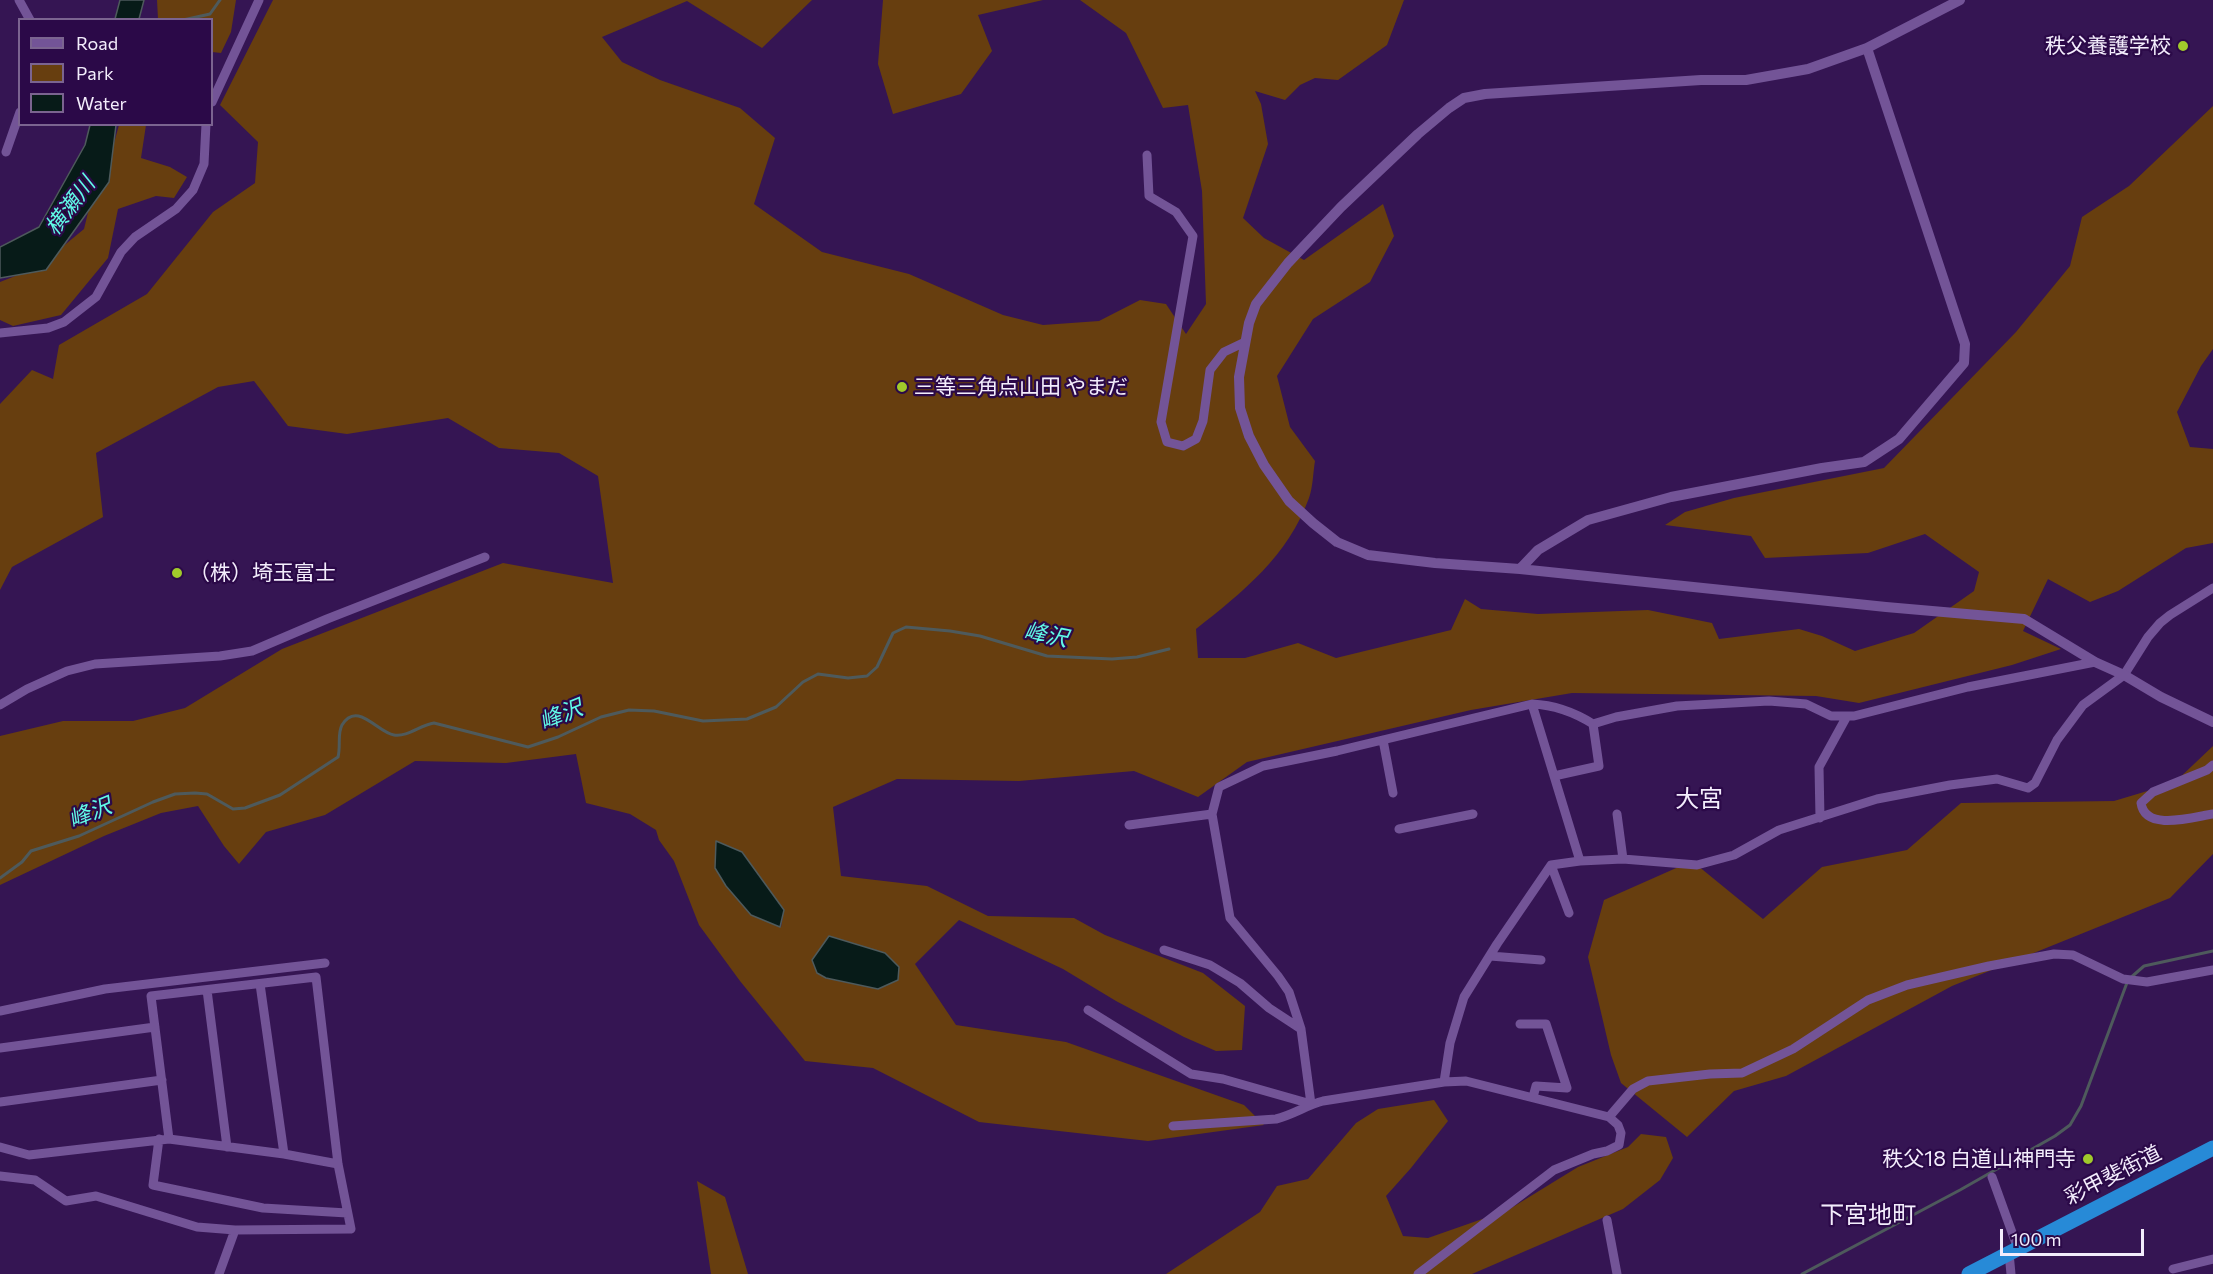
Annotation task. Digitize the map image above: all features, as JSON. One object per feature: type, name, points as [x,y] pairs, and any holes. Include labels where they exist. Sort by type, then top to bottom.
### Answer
[{"type":"highway","name":"彩甲斐街道","points":[[1969,1274],[2213,1148]]},
{"type":"street","points":[[19,0],[29,18]]},
{"type":"street","points":[[213,100],[259,0]]},
{"type":"street","points":[[1960,0],[1867,48],[1808,69],[1746,80],[1485,94],[1464,98],[1418,134],[1341,207],[1288,263],[1256,304],[1245,342],[1239,377],[1240,408],[1249,436],[1264,465],[1289,501],[1336,542],[1368,555],[2024,619],[2095,662],[2213,722]]},
{"type":"street","points":[[1520,569],[1538,550],[1588,520],[1671,497],[1864,462],[1899,439],[1964,363],[1965,344],[1867,48]]},
{"type":"street","points":[[6,152],[18,118]]},
{"type":"street","points":[[0,333],[48,328],[64,322],[96,297],[121,252],[135,237],[176,209],[193,190],[204,164],[206,126]]},
{"type":"street","points":[[1147,155],[1149,196],[1176,212],[1193,236],[1161,422],[1167,442],[1183,446],[1196,439],[1203,422],[1210,370],[1224,352],[1245,342]]},
{"type":"street","points":[[0,705],[27,688],[67,671],[95,664],[220,656],[252,651],[485,557]]},
{"type":"street","points":[[1444,1082],[1450,1043],[1464,997],[1551,865],[1623,859],[1697,865],[1734,855],[1779,830],[1877,799],[1950,785],[1997,779],[2028,788],[2035,783],[2057,740],[2083,705],[2124,675],[2148,637],[2160,623],[2213,588]]},
{"type":"street","points":[[1311,1104],[1301,1029],[1289,992],[1230,918],[1212,814],[1219,787],[1263,766],[1337,751],[1533,704],[1548,705],[1578,715],[1593,724],[1616,717],[1677,706],[1769,701],[1806,704],[1831,716],[1854,716],[1968,687],[2095,662]]},
{"type":"street","points":[[1533,704],[1580,861]]},
{"type":"street","points":[[1820,818],[1819,767],[1847,716]]},
{"type":"street","points":[[1554,776],[1599,766],[1593,724]]},
{"type":"street","points":[[1383,740],[1393,794]]},
{"type":"street","points":[[2213,765],[2207,770],[2153,792],[2141,803],[2142,810],[2147,816],[2162,821],[2213,814]]},
{"type":"street","points":[[1129,825],[1212,814]]},
{"type":"street","points":[[1399,830],[1473,814]]},
{"type":"street","points":[[1617,814],[1623,859]]},
{"type":"street","points":[[1551,865],[1569,913]]},
{"type":"street","points":[[1164,950],[1210,965],[1240,983],[1269,1008],[1301,1029]]},
{"type":"street","points":[[1609,1117],[1634,1089],[1648,1081],[1742,1073],[1793,1049],[1868,1000],[1907,985],[1999,963],[2054,954],[2073,955],[2123,979],[2147,982],[2213,970]]},
{"type":"street","points":[[1490,956],[1541,960]]},
{"type":"street","points":[[0,1011],[105,989],[325,963]]},
{"type":"street","points":[[0,1176],[35,1180],[66,1201],[96,1196],[197,1227],[235,1230],[351,1229],[338,1164],[316,977],[151,996],[162,1080],[164,1139],[153,1185],[263,1208],[347,1213]]},
{"type":"street","points":[[260,984],[284,1154]]},
{"type":"street","points":[[207,990],[227,1147]]},
{"type":"street","points":[[1088,1010],[1191,1074],[1223,1079],[1311,1104]]},
{"type":"street","points":[[1520,1024],[1546,1024],[1567,1088],[1536,1086],[1533,1096]]},
{"type":"street","points":[[0,1048],[155,1027]]},
{"type":"street","points":[[0,1102],[162,1080]]},
{"type":"street","points":[[1173,1126],[1276,1119],[1290,1116],[1311,1104],[1444,1082],[1466,1081],[1533,1096],[1609,1117],[1618,1125],[1621,1133],[1619,1145],[1554,1170],[1418,1274]]},
{"type":"street","points":[[0,1147],[29,1155],[164,1139],[284,1154],[338,1164]]},
{"type":"street","points":[[1992,1177],[2013,1251],[2011,1274]]},
{"type":"street","points":[[1606,1220],[1617,1274]]},
{"type":"street","points":[[219,1274],[235,1230]]},
{"type":"street","points":[[2173,1269],[2213,1259]]},
{"type":"green space","points":[[157,0],[236,0],[231,32],[221,53],[213,52],[213,18],[158,18]]},
{"type":"green space","points":[[273,0],[812,0],[762,48],[687,1],[602,37],[622,62],[660,80],[740,108],[775,138],[754,204],[822,252],[909,274],[1003,315],[1043,325],[1099,321],[1140,300],[1166,304],[1186,334],[1206,304],[1202,191],[1188,105],[1163,108],[1126,33],[1080,0],[1404,0],[1387,45],[1338,80],[1315,78],[1300,85],[1285,100],[1255,91],[1261,104],[1268,144],[1243,218],[1264,238],[1304,260],[1383,204],[1394,236],[1370,282],[1313,319],[1277,376],[1290,427],[1315,461],[1310,494],[1300,519],[1276,555],[1247,587],[1196,629],[1198,658],[1245,658],[1298,643],[1336,658],[1451,630],[1465,599],[1481,609],[1538,614],[1648,610],[1712,623],[1719,639],[1799,629],[1822,636],[1855,651],[1914,633],[1974,591],[1979,572],[1925,534],[1868,553],[1765,558],[1751,536],[1665,525],[1685,512],[1734,498],[1884,468],[2016,332],[2070,266],[2082,217],[2129,186],[2213,106],[2213,349],[2201,366],[2177,412],[2190,447],[2213,449],[2213,543],[2186,548],[2118,591],[2090,602],[2048,579],[2023,631],[2061,649],[2012,665],[1859,703],[1816,696],[1572,693],[1471,710],[1247,762],[1198,797],[1134,771],[1019,781],[897,779],[833,807],[841,876],[927,886],[988,916],[1074,918],[1105,935],[1203,973],[1245,1006],[1242,1050],[1216,1051],[1116,1001],[1063,969],[959,920],[915,964],[956,1025],[1066,1042],[1244,1105],[1264,1125],[1148,1141],[979,1122],[873,1068],[805,1061],[740,981],[699,925],[674,861],[659,840],[656,830],[630,814],[586,803],[576,754],[506,763],[415,761],[325,815],[266,832],[239,864],[224,846],[198,806],[161,813],[104,836],[0,885],[0,736],[63,721],[133,721],[185,708],[282,649],[503,563],[613,583],[598,476],[559,453],[499,448],[448,418],[347,434],[288,426],[254,381],[218,387],[96,453],[103,517],[12,567],[0,590],[0,404],[32,370],[53,379],[59,345],[147,294],[213,212],[255,183],[258,142],[220,105]],"holes":[[[716,842],[742,852],[784,910],[781,927],[751,915]]]},
{"type":"green space","points":[[883,0],[1043,0],[978,15],[992,51],[961,94],[893,114],[878,64]]},
{"type":"green space","points":[[119,126],[146,126],[141,158],[170,167],[187,177],[174,198],[156,196],[118,209],[108,258],[61,315],[13,326],[0,320],[0,282],[38,267],[84,229],[94,188],[114,143]]},
{"type":"green space","points":[[2213,746],[2213,854],[2170,898],[1952,986],[1786,1076],[1734,1091],[1687,1137],[1621,1083],[1611,1055],[1588,957],[1604,900],[1692,861],[1763,919],[1822,867],[1907,850],[1961,803],[2114,801],[2174,783]]},
{"type":"green space","points":[[1434,1100],[1448,1121],[1386,1196],[1403,1236],[1428,1238],[1508,1210],[1578,1167],[1628,1147],[1641,1134],[1666,1137],[1673,1158],[1660,1180],[1623,1209],[1472,1274],[1166,1274],[1260,1212],[1277,1186],[1308,1179],[1356,1123],[1378,1109]]},
{"type":"green space","points":[[697,1181],[725,1197],[748,1274],[711,1274]]},
{"type":"water","points":[[120,0],[144,0],[139,18],[115,18]]},
{"type":"water","name":"横瀬川","points":[[90,126],[116,126],[109,182],[46,270],[0,278],[0,247],[39,227],[85,145]]},
{"type":"water","points":[[716,841],[742,852],[784,910],[780,927],[751,915],[726,886],[715,868]]},
{"type":"water","points":[[829,936],[885,953],[899,967],[898,980],[878,989],[826,978],[817,973],[812,960]]},
{"type":"waterway","points":[[192,18],[210,14],[220,0]]},
{"type":"waterway","name":"峰沢","points":[[0,878],[22,862],[31,851],[79,836],[175,794],[207,794],[233,809],[245,808],[280,795],[338,757],[342,725],[348,718],[354,716],[368,720],[394,735],[404,734],[434,723],[528,747],[558,737],[601,717],[629,710],[654,711],[703,721],[747,719],[776,707],[803,682],[818,674],[848,678],[867,676],[877,667],[893,633],[906,627],[980,636],[1047,656],[1112,659],[1137,657],[1169,649]]},
{"type":"waterway","points":[[1802,1274],[1960,1190],[2055,1136],[2070,1125],[2081,1106],[2128,980],[2144,966],[2213,951]]},
{"type":"place","name":"秩父養護学校","points":[[2183,46]]},
{"type":"place","name":"三等三角点山田 やまだ","points":[[902,387]]},
{"type":"place","name":"（株）埼玉富士","points":[[177,573]]},
{"type":"place","name":"秩父18 白道山神門寺","points":[[2088,1159]]},
{"type":"district","name":"大宮","points":[[1699,799]]},
{"type":"district","name":"下宮地町","points":[[1868,1215]]}]
